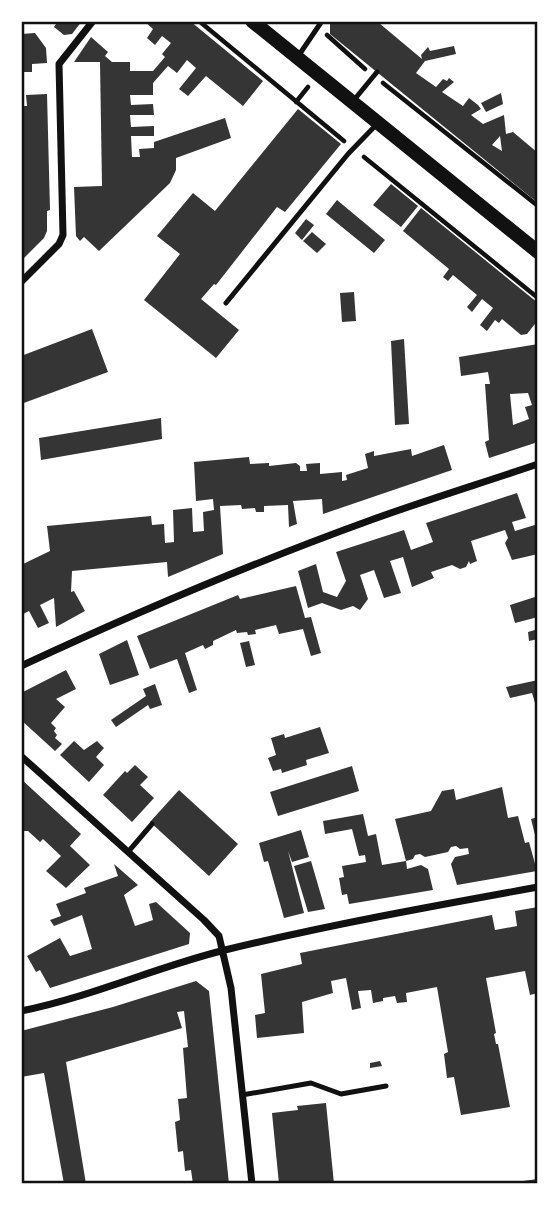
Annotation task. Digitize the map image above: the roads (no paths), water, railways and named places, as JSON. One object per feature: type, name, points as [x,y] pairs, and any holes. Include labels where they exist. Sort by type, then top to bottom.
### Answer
[{"type":"main road","points":[[252,21],[538,252]]},
{"type":"street","points":[[21,282],[60,244],[63,235],[59,64],[93,21]]},
{"type":"street","points":[[21,666],[234,573],[370,520],[538,464]]},
{"type":"street","points":[[21,756],[219,936],[231,988],[252,1184]]},
{"type":"street","points":[[21,1011],[59,1003],[223,950],[305,930],[538,887]]},
{"type":"lane","points":[[297,57],[320,24]]},
{"type":"lane","points":[[352,102],[375,74]]},
{"type":"lane","points":[[226,303],[353,148],[378,123]]},
{"type":"lane","points":[[128,852],[152,824]]},
{"type":"lane","points":[[242,1095],[310,1083],[341,1094],[386,1086]]}]
